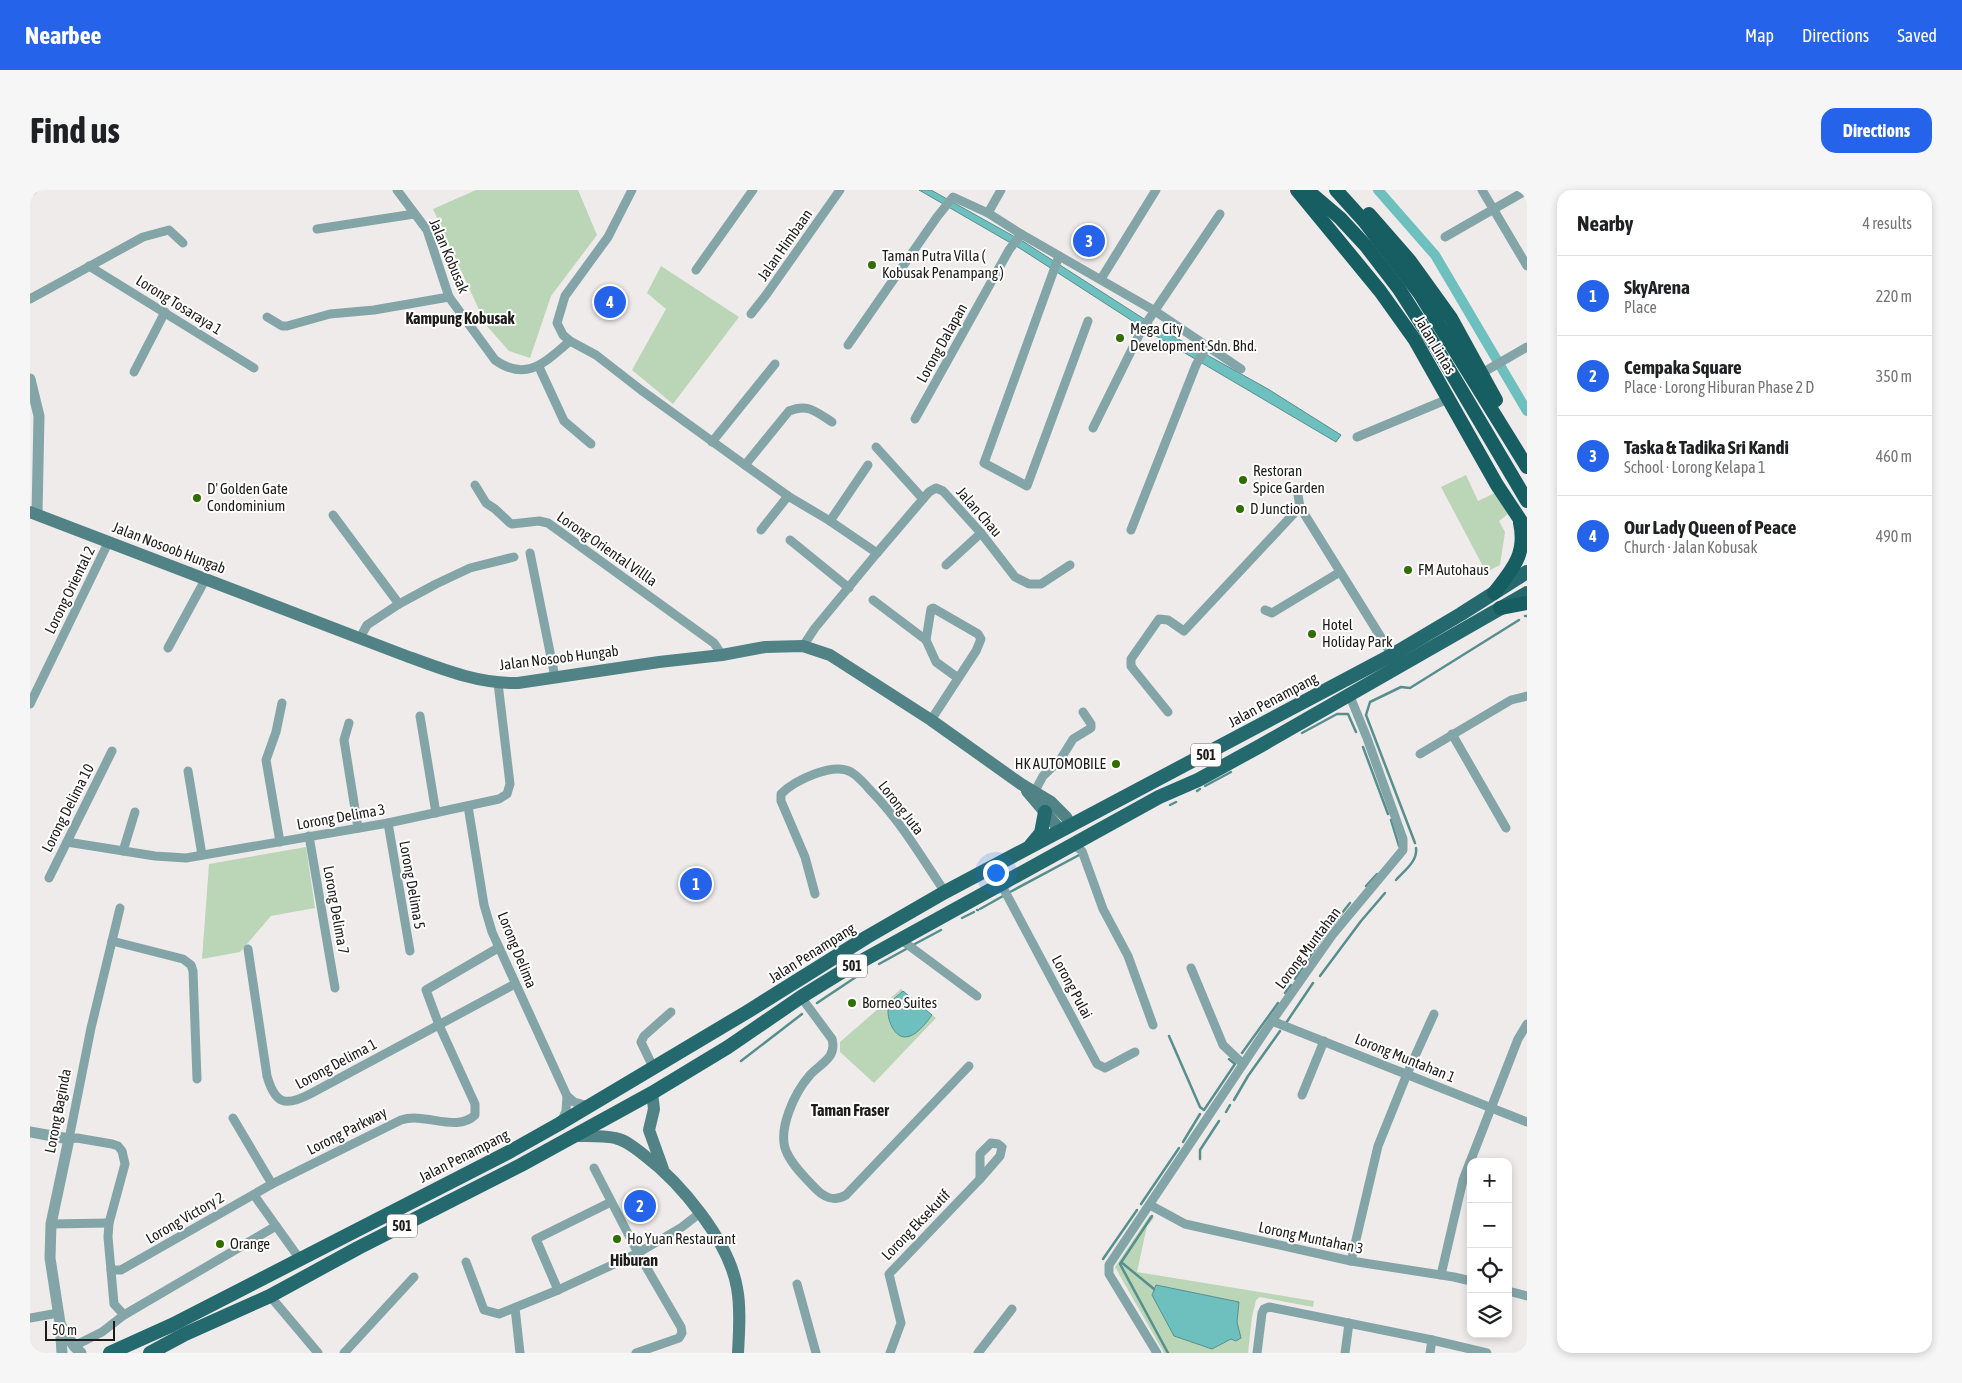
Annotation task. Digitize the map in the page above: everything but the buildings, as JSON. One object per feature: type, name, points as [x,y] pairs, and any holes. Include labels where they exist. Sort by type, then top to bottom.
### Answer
[{"type":"highway","name":"Jalan Lintas","points":[[1297,190],[1380,291],[1415,340],[1524,525],[1526,547],[1521,560],[1494,593]]},
{"type":"highway","name":"Jalan Lintas","points":[[1307,190],[1340,218],[1366,246],[1399,289],[1433,342],[1527,501]]},
{"type":"highway","name":"Jalan Lintas","points":[[1336,190],[1364,221],[1420,294],[1527,467]]},
{"type":"highway","name":"Jalan Lintas","points":[[1346,190],[1410,260],[1451,318],[1527,455]]},
{"type":"highway","points":[[1500,608],[1527,603]]},
{"type":"main road","name":"Jalan Nosoob Hungab","points":[[34,513],[108,543],[457,674],[498,684],[722,655],[764,647],[802,646],[830,655],[931,720],[1021,784],[1035,791],[1057,807],[1069,834]]},
{"type":"main road","name":"Jalan Penampang","points":[[110,1353],[172,1325],[559,1124],[755,1008],[867,937],[945,892],[1028,850],[1069,834],[1392,655],[1527,572]]},
{"type":"main road","name":"Jalan Penampang","points":[[1069,834],[1101,830],[1159,797],[1198,780],[1527,593]]},
{"type":"main road","name":"Jalan Nosoob Hungab","points":[[1021,784],[1044,812],[1069,834]]},
{"type":"main road","points":[[1028,850],[1041,833],[1044,812]]},
{"type":"main road","name":"Jalan Penampang","points":[[150,1353],[185,1334],[270,1296],[521,1165],[652,1092],[736,1041],[801,996],[900,939],[1060,852],[1069,834]]},
{"type":"main road","points":[[629,1143],[642,1140],[649,1130],[654,1109],[652,1092],[644,1084],[632,1080]]},
{"type":"main road","points":[[649,1130],[663,1169]]},
{"type":"main road","points":[[573,1136],[615,1138],[629,1143],[663,1169],[700,1213],[726,1254],[737,1287],[739,1312],[738,1353]]},
{"type":"main road","points":[[362,1228],[372,1230],[379,1238]]},
{"type":"street","name":"Jalan Kobusak","points":[[397,190],[427,230],[450,297],[495,360],[505,367],[525,370],[539,367]]},
{"type":"street","points":[[632,190],[608,237],[565,296],[557,323],[563,335],[570,341],[596,355],[788,496],[830,521],[877,553]]},
{"type":"street","points":[[696,270],[753,190]]},
{"type":"street","name":"Jalan Himbaan","points":[[752,314],[840,190]]},
{"type":"street","points":[[988,213],[1001,190]]},
{"type":"street","points":[[1101,279],[1156,190]]},
{"type":"street","points":[[1482,190],[1527,266]]},
{"type":"street","points":[[1445,237],[1527,190]]},
{"type":"street","points":[[848,345],[953,197],[988,213],[1058,259],[1101,279],[1155,311],[1205,349],[1241,369]]},
{"type":"street","points":[[317,229],[414,214]]},
{"type":"street","points":[[1093,428],[1141,331],[1220,214]]},
{"type":"street","points":[[30,299],[143,237],[169,230],[184,243]]},
{"type":"street","name":"Lorong Dalapan","points":[[915,419],[1009,250],[1020,234]]},
{"type":"street","points":[[1058,259],[984,463],[1027,486],[1088,321]]},
{"type":"street","name":"Lorong Tosaraya 1","points":[[89,266],[254,368]]},
{"type":"street","points":[[267,317],[287,326],[330,314],[374,310],[450,297]]},
{"type":"street","points":[[134,372],[165,312]]},
{"type":"street","points":[[570,341],[539,367],[564,421],[591,444]]},
{"type":"street","points":[[1131,530],[1196,365],[1205,349]]},
{"type":"street","points":[[1482,373],[1526,350]]},
{"type":"street","points":[[712,442],[775,364]]},
{"type":"street","points":[[30,379],[39,416],[34,513]]},
{"type":"street","points":[[1357,437],[1448,398]]},
{"type":"street","points":[[744,465],[789,411],[798,407],[807,407],[832,422]]},
{"type":"street","points":[[876,447],[923,499]]},
{"type":"street","points":[[830,521],[868,465]]},
{"type":"street","name":"Lorong Oriental Villla","points":[[474,485],[486,503],[510,523],[539,521],[548,523],[714,643],[722,655]]},
{"type":"street","name":"Jalan Chau","points":[[802,646],[877,553],[929,492],[936,488],[943,491],[981,533],[1015,577],[1029,584],[1041,584],[1070,565]]},
{"type":"street","points":[[1298,495],[1300,508],[1392,655]]},
{"type":"street","points":[[761,530],[788,496]]},
{"type":"street","points":[[1168,712],[1131,666],[1131,659],[1159,619],[1168,620],[1184,631],[1300,508]]},
{"type":"street","points":[[333,515],[399,604]]},
{"type":"street","points":[[946,565],[981,533]]},
{"type":"street","points":[[790,540],[849,588]]},
{"type":"street","name":"Lorong Oriental 2","points":[[30,704],[108,543]]},
{"type":"street","points":[[530,553],[555,677]]},
{"type":"street","points":[[360,638],[367,625],[399,604],[470,568],[514,557]]},
{"type":"street","points":[[1264,610],[1272,613],[1340,572]]},
{"type":"street","points":[[168,648],[206,580]]},
{"type":"street","points":[[873,600],[926,640],[936,662],[958,678]]},
{"type":"street","points":[[926,640],[931,609],[933,608],[978,634],[981,639],[931,720]]},
{"type":"street","name":"Lorong Delima 3","points":[[66,842],[169,858],[186,858],[388,823],[504,797],[510,784],[498,684]]},
{"type":"street","name":"Lorong Muntahan","points":[[1157,1353],[1108,1269],[1112,1260],[1272,1020],[1334,934],[1403,850],[1403,839],[1367,738],[1349,694]]},
{"type":"street","points":[[1420,754],[1510,700],[1527,696]]},
{"type":"street","points":[[280,842],[266,760],[276,732],[282,703]]},
{"type":"street","points":[[1035,791],[1043,776],[1060,760],[1073,739],[1091,728],[1091,724],[1083,712]]},
{"type":"street","points":[[420,716],[436,813]]},
{"type":"street","points":[[350,722],[344,740],[358,828]]},
{"type":"street","points":[[1452,734],[1506,828]]},
{"type":"street","name":"Lorong Delima 10","points":[[49,878],[112,751]]},
{"type":"street","name":"Lorong Juta","points":[[815,894],[805,857],[781,801],[781,794],[794,783],[813,775],[842,769],[851,772],[887,807],[945,892]]},
{"type":"street","points":[[188,771],[202,855]]},
{"type":"street","name":"Lorong Delima","points":[[468,806],[484,905],[498,948],[567,1096]]},
{"type":"street","points":[[123,851],[135,812]]},
{"type":"street","name":"Lorong Delima 5","points":[[388,823],[410,951]]},
{"type":"street","points":[[1069,834],[1082,851],[1103,909],[1128,956],[1153,1025]]},
{"type":"street","name":"Lorong Delima 7","points":[[309,836],[335,988]]},
{"type":"street","name":"Lorong Pulai","points":[[1001,884],[1097,1064],[1105,1068],[1135,1052]]},
{"type":"street","name":"Lorong Baginda","points":[[60,1352],[59,1318],[50,1258],[50,1224],[87,1046],[120,908]]},
{"type":"street","points":[[900,939],[977,996]]},
{"type":"street","points":[[112,941],[183,960],[191,965],[193,971],[197,1079]]},
{"type":"street","points":[[439,1024],[426,990],[498,948]]},
{"type":"street","name":"Lorong Delima 1","points":[[248,949],[267,1076],[271,1088],[278,1099],[283,1102],[297,1101],[515,984]]},
{"type":"street","points":[[1191,968],[1223,1045],[1243,1064]]},
{"type":"street","points":[[801,996],[832,1039],[833,1046],[832,1054],[810,1075],[790,1108],[786,1118],[786,1152],[814,1187],[828,1198],[834,1200],[846,1195],[969,1066]]},
{"type":"street","points":[[653,1067],[641,1042],[644,1036],[671,1012]]},
{"type":"street","points":[[1351,1262],[1378,1146],[1434,1014]]},
{"type":"street","name":"Lorong Muntahan 1","points":[[1272,1020],[1527,1122]]},
{"type":"street","name":"Lorong Parkway","points":[[272,1184],[401,1120],[414,1117],[450,1122],[470,1120],[475,1115],[476,1109],[473,1099],[439,1024]]},
{"type":"street","points":[[1441,1275],[1463,1180],[1518,1039],[1527,1024]]},
{"type":"street","points":[[1302,1095],[1324,1041]]},
{"type":"street","points":[[567,1096],[574,1102],[589,1106]]},
{"type":"street","points":[[559,1124],[566,1111],[567,1096]]},
{"type":"street","points":[[234,1118],[272,1184]]},
{"type":"street","points":[[30,1132],[112,1144],[122,1151],[125,1164],[109,1223],[114,1304],[124,1315]]},
{"type":"street","points":[[594,1168],[638,1252],[681,1327],[682,1333],[679,1338],[636,1353]]},
{"type":"street","name":"Lorong Eksekutif","points":[[890,1353],[902,1323],[889,1274],[980,1179]]},
{"type":"street","name":"Lorong Victory 2","points":[[111,1270],[121,1270],[272,1184]]},
{"type":"street","points":[[254,1195],[300,1258]]},
{"type":"street","points":[[558,1290],[536,1239],[612,1202]]},
{"type":"street","name":"Lorong Muntahan 3","points":[[1150,1205],[1185,1224],[1351,1262],[1441,1275],[1467,1281]]},
{"type":"street","points":[[466,1262],[484,1310],[499,1314],[558,1290],[638,1252],[700,1213]]},
{"type":"street","points":[[50,1224],[109,1223]]},
{"type":"street","points":[[77,1349],[124,1315],[276,1226]]},
{"type":"street","points":[[344,1353],[414,1277]]},
{"type":"street","points":[[797,1284],[816,1353]]},
{"type":"street","points":[[1512,1292],[1527,1296]]},
{"type":"street","points":[[270,1296],[318,1353]]},
{"type":"street","points":[[1257,1353],[1262,1314],[1266,1308],[1270,1307],[1487,1353]]},
{"type":"street","points":[[515,1308],[520,1353]]},
{"type":"street","points":[[978,1353],[1012,1309]]},
{"type":"street","points":[[30,1318],[59,1318]]},
{"type":"street","name":"Lorong Baginda","points":[[59,1318],[77,1349]]},
{"type":"street","points":[[1345,1353],[1349,1323]]},
{"type":"street","points":[[1430,1353],[1432,1340]]},
{"type":"green space","points":[[476,190],[578,190],[597,235],[551,296],[530,358],[509,351],[486,325],[433,209]]},
{"type":"green space","points":[[661,266],[739,317],[673,404],[632,370],[666,309],[647,293]]},
{"type":"green space","points":[[1466,475],[1478,501],[1497,492],[1508,514],[1499,521],[1505,532],[1500,565],[1486,572],[1441,487]]},
{"type":"green space","points":[[306,847],[315,908],[271,916],[240,952],[202,959],[209,864]]},
{"type":"green space","points":[[901,989],[903,991],[891,1001],[921,1029],[932,1015],[936,1018],[874,1083],[840,1052],[840,1042]]},
{"type":"green space","points":[[1150,1215],[1154,1218],[1147,1226],[1137,1272],[1314,1301],[1313,1307],[1260,1297],[1256,1300],[1252,1317],[1248,1353],[1164,1353],[1115,1267]],"holes":[[[1156,1285],[1239,1302],[1237,1322],[1240,1333],[1236,1341],[1152,1295]]]},
{"type":"water","points":[[919,190],[931,190],[1024,242],[1155,326],[1268,389],[1341,435],[1336,442],[1151,333],[1021,249]]},
{"type":"water","points":[[903,991],[932,1015],[917,1032],[905,1037],[894,1030],[888,1014],[890,1003]]},
{"type":"water","points":[[1156,1285],[1239,1302],[1237,1322],[1241,1338],[1236,1341],[1231,1339],[1212,1349],[1174,1336],[1152,1295]]},
{"type":"waterway","points":[[1378,190],[1435,255],[1527,411]]},
{"type":"waterway","points":[[1415,843],[1366,715],[1370,702],[1401,687],[1410,688],[1519,620]]},
{"type":"waterway","points":[[1302,733],[1337,714],[1348,714],[1356,732]]},
{"type":"waterway","points":[[1363,747],[1388,814]]},
{"type":"waterway","points":[[1205,786],[1231,772]]},
{"type":"waterway","points":[[1170,805],[1176,802]]},
{"type":"waterway","points":[[1391,820],[1399,846]]},
{"type":"waterway","points":[[1396,880],[1413,861],[1416,848]]},
{"type":"waterway","points":[[1010,892],[1081,854]]},
{"type":"waterway","points":[[1366,886],[1377,874]]},
{"type":"waterway","points":[[1320,976],[1361,921],[1385,893]]},
{"type":"waterway","points":[[980,909],[1003,896]]},
{"type":"waterway","points":[[1331,927],[1350,903]]},
{"type":"waterway","points":[[962,918],[974,912]]},
{"type":"waterway","points":[[913,945],[941,930]]},
{"type":"waterway","points":[[1295,979],[1325,934]]},
{"type":"waterway","points":[[879,964],[908,948]]},
{"type":"waterway","points":[[817,1003],[865,971]]},
{"type":"waterway","points":[[1286,1023],[1313,983]]},
{"type":"waterway","points":[[1285,993],[1291,985]]},
{"type":"waterway","points":[[1242,1053],[1278,1003]]},
{"type":"waterway","points":[[741,1061],[802,1014]]},
{"type":"waterway","points":[[1234,1100],[1248,1076],[1280,1031]]},
{"type":"waterway","points":[[1169,1036],[1200,1107],[1204,1110],[1235,1064],[1229,1059]]},
{"type":"waterway","points":[[1226,1112],[1230,1105]]},
{"type":"waterway","points":[[1183,1142],[1200,1114]]},
{"type":"waterway","points":[[1200,1159],[1200,1150],[1219,1121]]},
{"type":"waterway","points":[[1141,1204],[1179,1148]]},
{"type":"waterway","points":[[1103,1259],[1137,1210]]},
{"type":"waterway","points":[[1152,1216],[1120,1264],[1168,1353]]},
{"type":"waterway","points":[[1121,1262],[1154,1289]]},
{"type":"place","name":"Taska & Tadika Sri Kandi","points":[[1089,241]]},
{"type":"place","name":"Taman Putra Villa ( Kobusak Penampang )","points":[[872,265]]},
{"type":"place","name":"Our Lady Queen of Peace","points":[[610,302]]},
{"type":"place","name":"Mega City Development Sdn. Bhd.","points":[[1120,338]]},
{"type":"place","name":"Restoran Spice Garden","points":[[1243,480]]},
{"type":"place","name":"D' Golden Gate Condominium","points":[[197,498]]},
{"type":"place","name":"D Junction","points":[[1240,509]]},
{"type":"place","name":"FM Autohaus","points":[[1408,570]]},
{"type":"place","name":"Hotel Holiday Park","points":[[1312,634]]},
{"type":"place","name":"HK AUTOMOBILE","points":[[1116,764]]},
{"type":"place","name":"SkyArena","points":[[696,884]]},
{"type":"place","name":"Borneo Suites","points":[[852,1003]]},
{"type":"place","name":"Cempaka Square","points":[[640,1206]]},
{"type":"place","name":"Ho Yuan Restaurant","points":[[617,1239]]},
{"type":"place","name":"Orange","points":[[220,1244]]},
{"type":"district","name":"Kampung Kobusak","points":[[460,318]]},
{"type":"district","name":"Taman Fraser","points":[[850,1110]]},
{"type":"district","name":"Hiburan","points":[[634,1260]]}]
